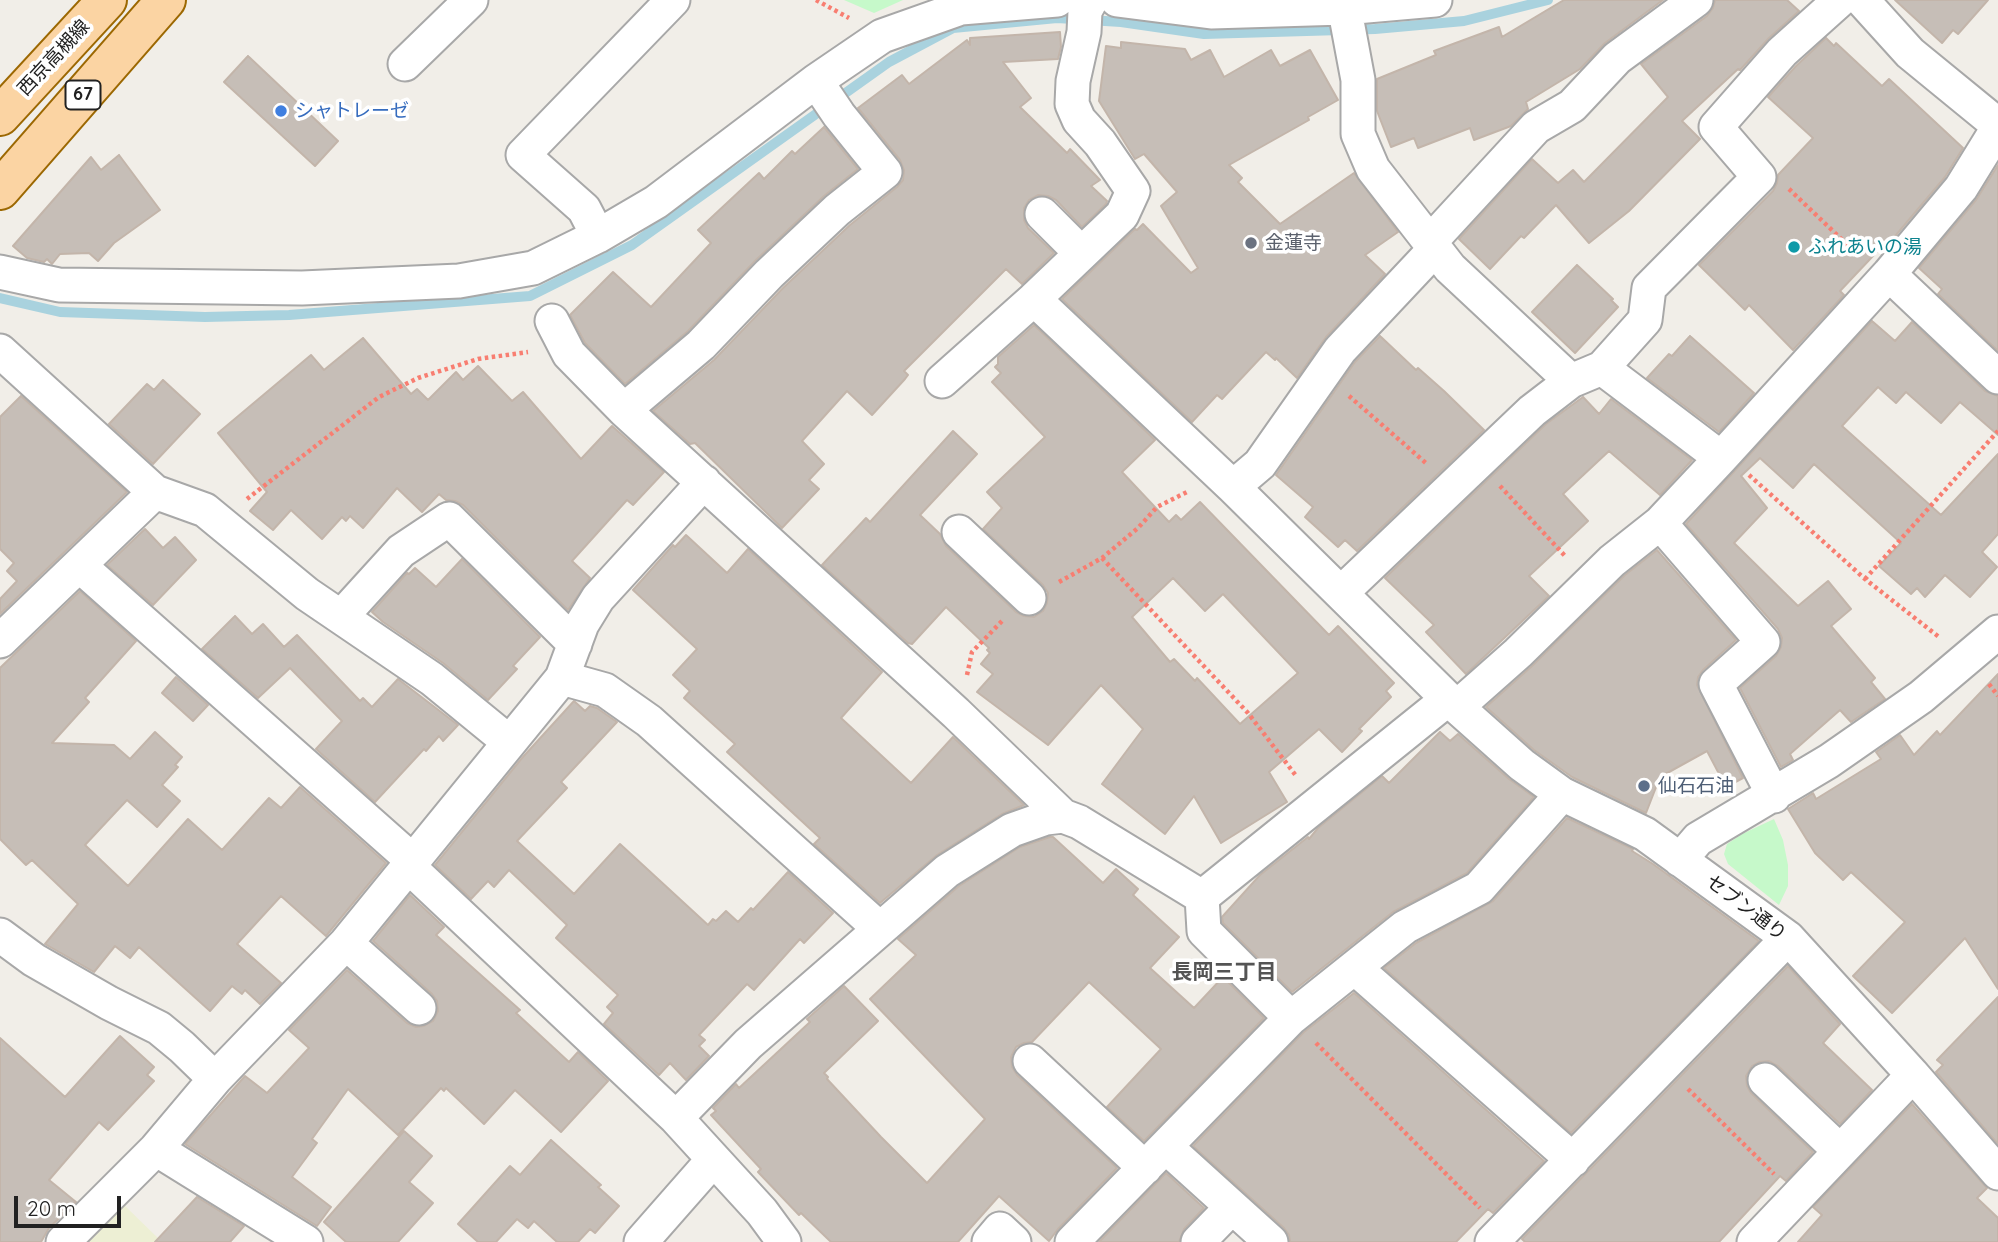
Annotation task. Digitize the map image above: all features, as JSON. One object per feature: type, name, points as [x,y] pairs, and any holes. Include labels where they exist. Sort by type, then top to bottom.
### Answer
[{"type":"main road","name":"西京高槻線","points":[[0,116],[107,0]]},
{"type":"main road","name":"67","points":[[0,190],[166,0]]},
{"type":"street","points":[[405,64],[471,0]]},
{"type":"street","points":[[598,236],[584,209],[523,155],[673,0]]},
{"type":"street","points":[[1117,0],[1211,12],[1346,19],[1435,0]]},
{"type":"street","points":[[1227,481],[1260,464],[1340,350],[1536,127],[1572,106],[1617,58],[1696,0]]},
{"type":"street","points":[[1341,593],[1532,411],[1571,381],[1602,368],[1645,320],[1649,288],[1759,177],[1716,127],[1782,52],[1840,0]]},
{"type":"street","points":[[1202,897],[1318,804],[1518,653],[1612,561],[1660,523],[1886,277],[1961,188],[1998,126],[1910,53],[1861,0]]},
{"type":"street","points":[[0,272],[59,285],[302,288],[459,281],[533,268],[598,236],[656,202],[816,81],[881,36],[961,8],[1079,11],[1072,104],[1079,120],[1100,143],[1133,191],[1122,215],[943,381]]},
{"type":"street","points":[[1346,19],[1358,80],[1358,134],[1373,169],[1450,268],[1571,381]]},
{"type":"street","points":[[624,410],[701,345],[769,274],[837,209],[885,172],[839,116],[816,81]]},
{"type":"street","points":[[1042,214],[1081,253]]},
{"type":"street","points":[[1886,277],[1998,377]]},
{"type":"street","name":"セブン通り","points":[[1034,299],[1227,481],[1453,703],[1522,765],[1562,794],[1645,834],[1788,938],[1998,1173]]},
{"type":"street","points":[[552,321],[569,354],[624,410],[946,704],[1063,816],[1079,822],[1202,897]]},
{"type":"street","points":[[0,351],[155,492],[205,510],[307,594],[432,679],[509,742]]},
{"type":"street","points":[[1602,368],[1723,456]]},
{"type":"street","points":[[63,1242],[156,1149],[215,1079],[346,943],[562,678],[582,624],[598,598],[704,482]]},
{"type":"street","points":[[0,642],[155,492]]},
{"type":"street","points":[[341,617],[401,551],[449,519],[575,644]]},
{"type":"street","points":[[1660,523],[1763,642],[1716,684],[1774,796]]},
{"type":"street","points":[[959,532],[1029,598]]},
{"type":"street","points":[[80,566],[410,863],[676,1118],[762,1212],[784,1242]]},
{"type":"street","points":[[1680,860],[1698,839],[1774,796],[1921,697],[1998,632]]},
{"type":"street","points":[[562,678],[605,690],[649,722],[880,929]]},
{"type":"street","points":[[1072,1242],[1292,1018],[1405,927],[1479,888],[1562,794]]},
{"type":"street","points":[[676,1118],[748,1044],[947,871],[1012,830],[1046,818],[1063,816]]},
{"type":"street","points":[[1202,897],[1204,931],[1292,1018]]},
{"type":"street","points":[[0,935],[34,960],[159,1028],[215,1079]]},
{"type":"street","points":[[1497,1237],[1788,938]]},
{"type":"street","points":[[346,943],[419,1008]]},
{"type":"street","points":[[1355,968],[1573,1160]]},
{"type":"street","points":[[1030,1061],[1155,1158],[1232,1207],[1271,1242]]},
{"type":"street","points":[[1754,1242],[1913,1075]]},
{"type":"street","points":[[1765,1080],[1840,1151]]},
{"type":"street","points":[[156,1149],[306,1242]]},
{"type":"street","points":[[641,1242],[713,1160]]},
{"type":"street","points":[[1199,1242],[1232,1207]]},
{"type":"street","points":[[989,1242],[1000,1229],[1014,1242]]},
{"type":"path","points":[[1759,177],[1774,175],[1886,277]]},
{"type":"path","points":[[219,522],[379,397],[418,378],[478,359],[522,351],[569,354]]},
{"type":"path","points":[[1323,373],[1454,487]]},
{"type":"path","points":[[1865,579],[1998,432]]},
{"type":"path","points":[[1723,456],[1865,579],[1974,665],[1998,696]]},
{"type":"path","points":[[1478,463],[1590,583]]},
{"type":"path","points":[[1227,481],[1157,507],[1138,528],[1101,558],[1248,713],[1318,804]]},
{"type":"path","points":[[1292,1018],[1497,1237]]},
{"type":"path","points":[[1663,1065],[1797,1196]]},
{"type":"green space","points":[[844,0],[903,0],[874,13]]},
{"type":"green space","points":[[1774,819],[1783,840],[1788,865],[1788,886],[1779,905],[1728,864],[1724,854],[1727,844]]},
{"type":"green space","points":[[122,1203],[162,1242],[85,1242]]},
{"type":"building","points":[[1564,0],[1663,0],[1605,43],[1580,69],[1526,102],[1528,109],[1511,126],[1474,140],[1470,128],[1418,148],[1414,138],[1391,147],[1377,111],[1377,79],[1436,55],[1434,51],[1499,27],[1502,37]]},
{"type":"building","points":[[1715,0],[1787,0],[1799,11],[1769,38],[1740,70],[1682,121],[1700,139],[1629,211],[1589,243],[1556,205],[1524,238],[1521,236],[1490,269],[1459,239],[1532,159],[1558,183],[1573,170],[1584,182],[1668,97],[1641,64],[1707,16]]},
{"type":"building","points":[[1895,0],[1988,0],[1958,34],[1953,30],[1942,43]]},
{"type":"building","points":[[1060,32],[1061,47],[1058,59],[1003,62],[1031,98],[1020,107],[1067,153],[1070,149],[1100,180],[1091,186],[1107,201],[1106,204],[1082,227],[1056,200],[1038,195],[1029,200],[1024,208],[1024,220],[1028,228],[1054,253],[1022,284],[1006,269],[904,371],[908,375],[872,415],[847,391],[802,441],[824,464],[809,480],[819,489],[782,528],[695,443],[690,444],[653,411],[714,360],[783,288],[903,180],[904,170],[900,160],[858,108],[902,75],[909,84],[967,40],[970,45],[970,38]]},
{"type":"building","points":[[1826,38],[1834,46],[1836,43],[1882,86],[1889,79],[1963,148],[1945,177],[1891,241],[1889,239],[1840,291],[1844,295],[1793,350],[1749,305],[1745,310],[1699,265],[1773,191],[1778,175],[1813,138],[1768,97]]},
{"type":"building","points":[[1121,42],[1185,49],[1191,60],[1210,50],[1224,77],[1271,50],[1280,66],[1310,50],[1338,100],[1308,117],[1309,120],[1229,165],[1242,178],[1238,182],[1280,224],[1354,173],[1398,232],[1365,255],[1385,274],[1326,337],[1297,378],[1266,352],[1222,399],[1217,395],[1192,422],[1062,299],[1143,224],[1191,273],[1198,268],[1161,206],[1177,192],[1144,154],[1135,159],[1099,101],[1106,46],[1121,48]]},
{"type":"building","name":"シャトレーゼ","points":[[248,56],[338,141],[315,166],[224,82]]},
{"type":"building","points":[[824,127],[858,169],[824,196],[756,260],[688,331],[625,384],[585,343],[570,315],[613,272],[651,307],[711,243],[698,230],[759,173],[764,179],[792,151],[795,154]]},
{"type":"building","points":[[119,155],[160,210],[114,243],[98,261],[89,253],[60,254],[52,264],[47,259],[44,262],[27,258],[13,246],[91,157],[101,170]]},
{"type":"building","points":[[1998,165],[1998,351],[1938,294],[1942,289],[1919,268],[1976,200]]},
{"type":"building","points":[[1577,265],[1618,307],[1575,353],[1532,312]]},
{"type":"building","points":[[1872,321],[1895,341],[1912,322],[1985,391],[1998,396],[1998,435],[1960,402],[1941,423],[1906,392],[1896,403],[1878,387],[1842,426],[1941,515],[1998,454],[1998,534],[1982,552],[1997,567],[1970,597],[1945,575],[1925,597],[1917,588],[1911,594],[1879,566],[1901,543],[1814,464],[1793,488],[1760,458],[1741,476],[1767,508],[1734,543],[1798,606],[1828,581],[1851,609],[1831,626],[1875,678],[1871,682],[1885,699],[1851,722],[1840,710],[1790,754],[1793,760],[1781,767],[1740,688],[1776,656],[1782,638],[1778,629],[1686,524]]},
{"type":"building","points":[[1034,325],[1155,440],[1122,472],[1169,522],[1176,515],[1181,520],[1200,502],[1329,635],[1338,626],[1394,683],[1386,691],[1391,697],[1359,729],[1362,731],[1342,752],[1319,729],[1269,772],[1287,802],[1221,843],[1194,796],[1165,834],[1102,784],[1143,729],[1101,685],[1048,745],[977,692],[993,674],[981,664],[990,653],[987,650],[989,648],[946,607],[912,644],[908,643],[822,565],[866,518],[870,522],[953,431],[977,454],[920,515],[940,534],[946,546],[1016,612],[1034,617],[1043,611],[1048,593],[1043,585],[983,529],[1002,508],[987,492],[1045,437],[992,382],[1001,373],[995,367],[998,357]],"holes":[[[1173,578],[1205,611],[1223,594],[1298,673],[1240,724],[1197,678],[1195,681],[1174,659],[1170,662],[1132,617]]]},
{"type":"building","points":[[1380,336],[1416,370],[1418,368],[1444,391],[1484,430],[1357,551],[1345,540],[1338,547],[1305,517],[1313,507],[1276,475],[1355,362]]},
{"type":"building","points":[[1690,336],[1754,393],[1719,432],[1647,378]]},
{"type":"building","points":[[363,338],[411,394],[417,389],[428,400],[456,372],[463,380],[478,366],[512,401],[523,392],[581,459],[612,426],[664,472],[633,505],[627,500],[572,561],[590,578],[568,610],[463,505],[446,500],[439,494],[422,512],[397,488],[363,528],[350,516],[346,521],[342,517],[322,539],[291,510],[273,530],[250,511],[267,492],[218,433],[311,355],[324,370]]},
{"type":"building","points":[[163,380],[200,414],[153,464],[109,424],[147,384],[154,390]]},
{"type":"building","points":[[21,396],[127,492],[0,614],[0,599],[17,581],[7,571],[14,563],[0,549],[0,417]]},
{"type":"building","points":[[1583,397],[1599,414],[1611,399],[1692,460],[1660,495],[1609,451],[1563,494],[1588,521],[1529,576],[1549,596],[1466,674],[1426,632],[1434,625],[1385,578],[1546,424]]},
{"type":"building","points":[[145,529],[163,548],[175,537],[196,560],[153,605],[107,565]]},
{"type":"building","points":[[686,535],[727,573],[748,549],[882,672],[841,718],[911,783],[953,737],[1024,805],[1002,814],[937,855],[880,903],[814,844],[820,838],[727,752],[735,744],[684,698],[690,691],[673,675],[697,649],[633,590],[673,545],[675,547]]},
{"type":"building","points":[[1657,550],[1736,640],[1703,670],[1697,685],[1743,778],[1726,787],[1707,751],[1660,777],[1646,813],[1572,777],[1534,750],[1486,707],[1625,575]]},
{"type":"building","points":[[462,559],[540,637],[513,666],[517,669],[488,700],[443,663],[372,612],[407,573],[415,568],[436,587]]},
{"type":"building","points":[[80,591],[136,641],[85,698],[89,702],[52,743],[114,745],[130,759],[155,732],[182,757],[175,765],[178,767],[162,785],[180,801],[157,827],[127,800],[85,845],[128,886],[188,819],[222,850],[269,798],[281,808],[300,787],[386,863],[326,936],[281,896],[237,944],[281,983],[260,1004],[245,990],[242,994],[232,986],[210,1011],[139,947],[130,958],[115,946],[94,972],[45,944],[78,904],[32,860],[26,865],[0,839],[0,668]]},
{"type":"building","points":[[235,616],[252,634],[263,624],[284,647],[297,635],[360,701],[363,698],[372,707],[398,679],[458,725],[443,741],[439,736],[426,751],[424,749],[375,802],[316,749],[342,721],[290,668],[258,698],[202,649]]},
{"type":"building","points":[[1998,674],[1998,989],[1965,938],[1892,1013],[1853,976],[1905,922],[1851,872],[1843,880],[1815,853],[1788,809],[1813,793],[1816,799],[1881,759],[1876,752],[1900,735],[1914,755],[1937,731],[1940,735]]},
{"type":"building","points":[[176,677],[208,705],[193,721],[162,693]]},
{"type":"building","points":[[574,701],[585,711],[590,706],[597,708],[617,722],[561,782],[567,788],[517,841],[574,894],[620,844],[708,925],[726,911],[738,922],[751,908],[753,910],[788,872],[833,913],[804,943],[800,939],[754,990],[747,984],[699,1035],[705,1040],[699,1046],[709,1056],[686,1080],[670,1063],[659,1075],[604,1024],[613,1013],[607,1007],[618,995],[556,938],[567,925],[509,870],[494,887],[488,881],[471,899],[435,865],[522,758]]},
{"type":"building","points":[[1440,732],[1450,741],[1458,734],[1534,797],[1467,873],[1393,912],[1292,992],[1223,923],[1222,917],[1260,875],[1308,837],[1309,839],[1318,828],[1382,776],[1389,783]]},
{"type":"building","points":[[1567,818],[1633,849],[1632,851],[1759,941],[1571,1133],[1384,968],[1416,943],[1493,901]]},
{"type":"building","points":[[1050,837],[1103,883],[1116,869],[1138,889],[1133,895],[1179,937],[1150,968],[1194,1008],[1223,977],[1264,1018],[1144,1141],[1107,1107],[1161,1049],[1089,982],[1032,1042],[1016,1047],[1011,1057],[1012,1067],[1017,1075],[1117,1168],[1049,1241],[999,1196],[958,1242],[831,1242],[801,1213],[799,1215],[758,1172],[761,1169],[711,1115],[716,1111],[713,1108],[736,1084],[739,1088],[810,1022],[807,1019],[844,986],[878,1021],[824,1073],[881,1137],[927,1183],[985,1119],[870,999],[916,955],[898,939],[959,886],[1020,847]]},
{"type":"building","points":[[410,895],[444,927],[436,935],[520,1010],[516,1013],[569,1062],[578,1052],[608,1081],[561,1132],[515,1090],[484,1124],[446,1088],[444,1091],[441,1088],[398,1135],[348,1089],[312,1139],[317,1143],[292,1177],[331,1207],[317,1226],[185,1144],[245,1076],[267,1093],[309,1048],[289,1030],[347,970],[407,1023],[416,1027],[433,1021],[438,1011],[437,1001],[432,994],[373,941]]},
{"type":"building","points":[[1788,966],[1840,1024],[1823,1043],[1872,1090],[1840,1124],[1778,1066],[1769,1061],[1752,1066],[1746,1076],[1751,1093],[1813,1152],[1786,1181],[1780,1176],[1719,1242],[1525,1242],[1522,1239]]},
{"type":"building","points":[[1354,993],[1544,1161],[1493,1213],[1488,1209],[1456,1242],[1290,1242],[1284,1228],[1193,1146],[1304,1032]]},
{"type":"building","points":[[1998,997],[1998,1144],[1936,1072],[1943,1065],[1937,1060]]},
{"type":"building","points":[[120,1036],[154,1067],[147,1075],[154,1081],[108,1130],[99,1122],[49,1180],[76,1202],[49,1228],[41,1242],[0,1242],[0,1038],[65,1097]]},
{"type":"building","points":[[1912,1104],[1987,1188],[1977,1198],[1998,1218],[1998,1242],[1798,1242],[1822,1215],[1813,1207]]},
{"type":"building","points":[[404,1131],[432,1156],[409,1182],[433,1203],[398,1242],[346,1242],[324,1222]]},
{"type":"building","points":[[551,1140],[601,1185],[598,1187],[619,1206],[595,1233],[590,1229],[578,1242],[557,1242],[534,1221],[528,1228],[517,1219],[496,1242],[478,1242],[458,1224],[510,1166],[520,1175]]},
{"type":"building","points":[[1166,1173],[1204,1208],[1184,1229],[1179,1242],[1099,1242]]},
{"type":"building","points":[[197,1197],[244,1226],[230,1242],[155,1242]]},
{"type":"waterway","points":[[0,298],[60,312],[205,317],[289,315],[530,296],[632,245],[889,62],[953,28],[1057,18],[1121,22],[1204,34],[1375,29],[1464,21],[1548,0]]},
{"type":"place","name":"シャトレーゼ","points":[[281,111]]},
{"type":"place","name":"金蓮寺","points":[[1251,243]]},
{"type":"place","name":"ふれあいの湯","points":[[1794,247]]},
{"type":"place","name":"仙石石油","points":[[1644,786]]},
{"type":"district","name":"長岡三丁目","points":[[1224,973]]}]
